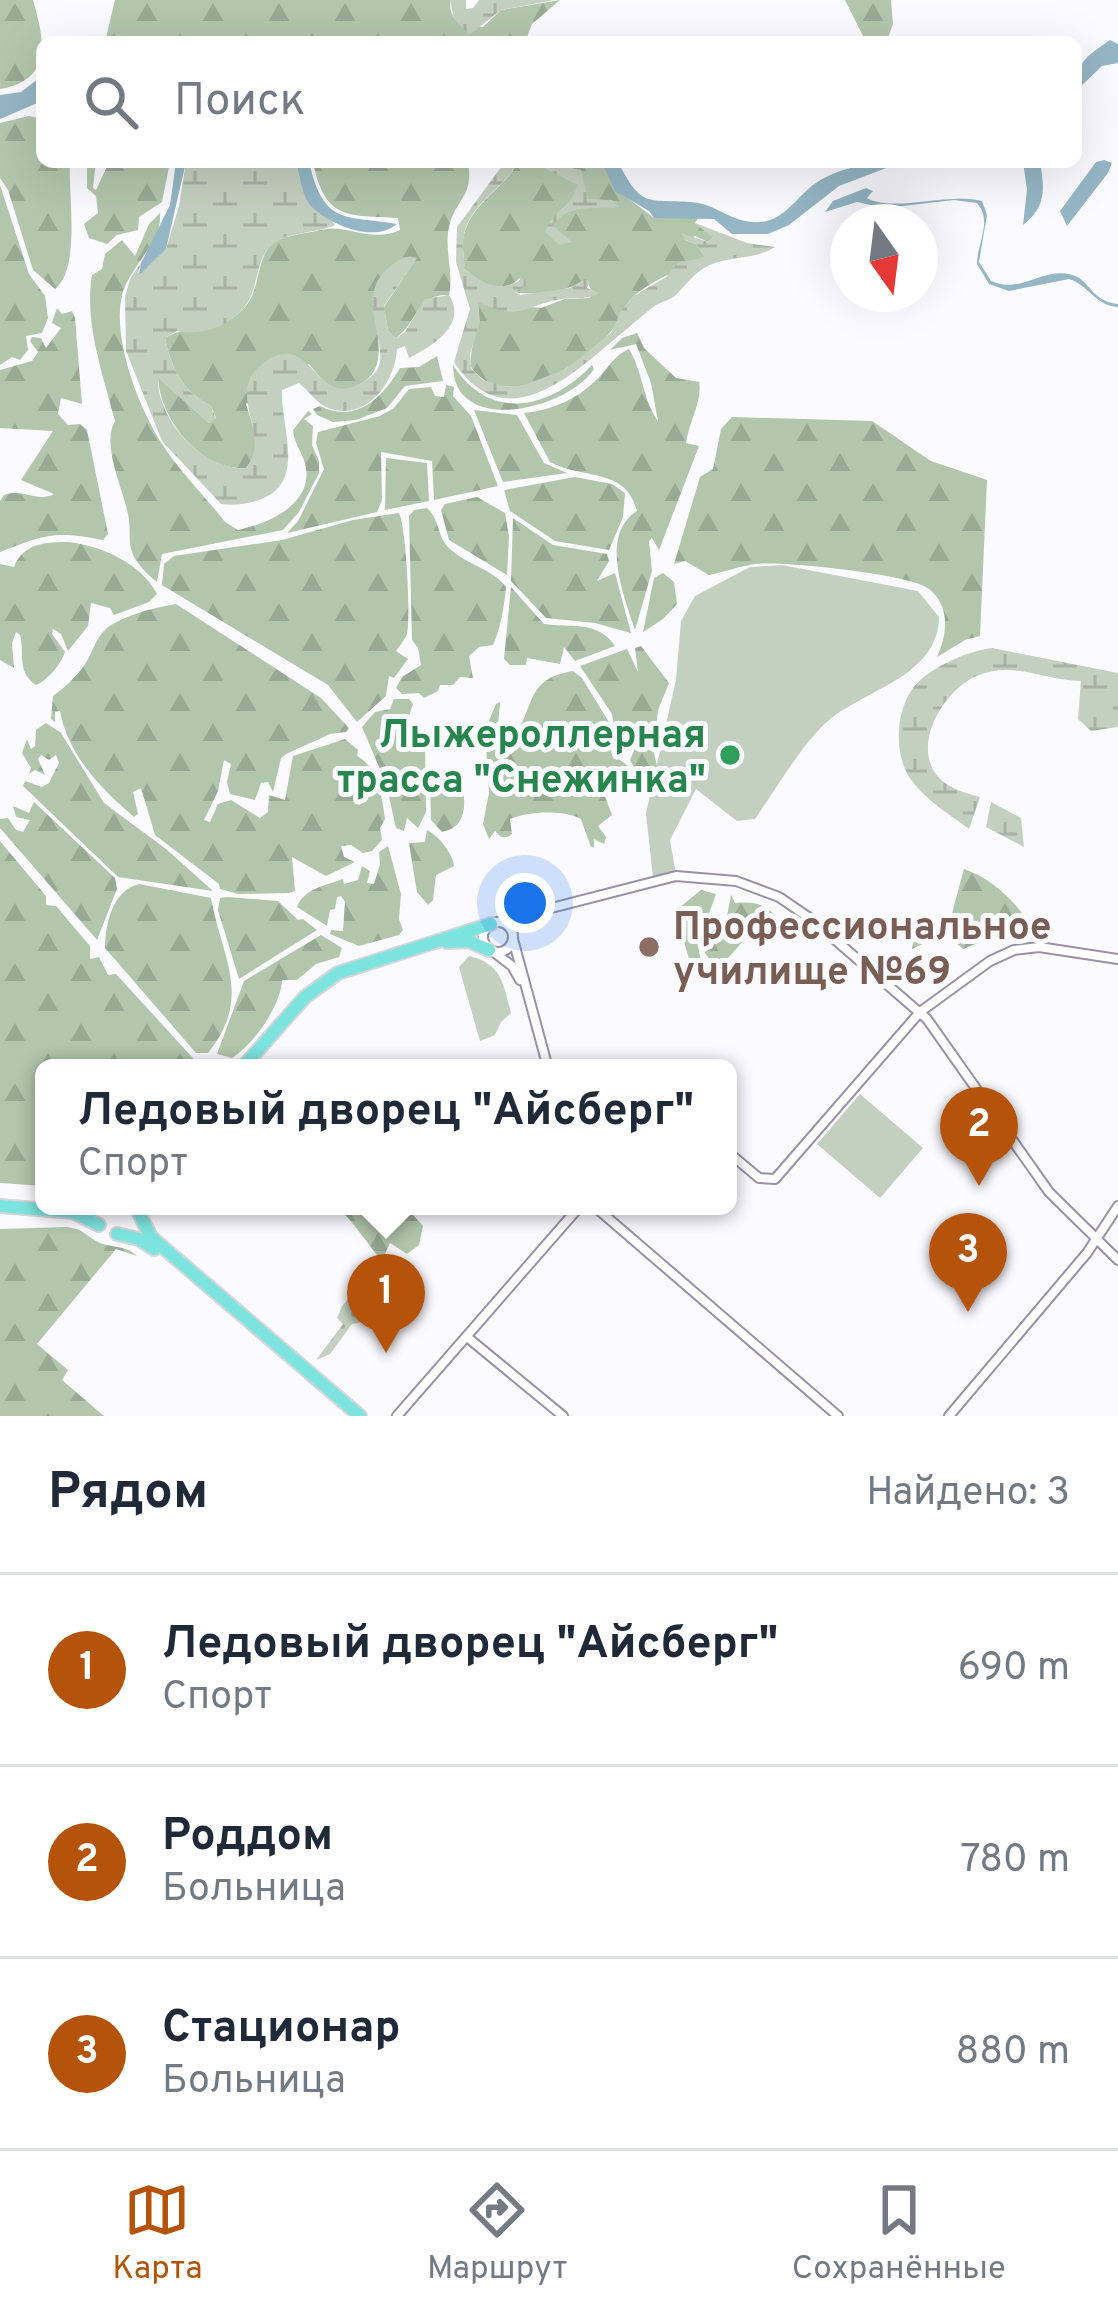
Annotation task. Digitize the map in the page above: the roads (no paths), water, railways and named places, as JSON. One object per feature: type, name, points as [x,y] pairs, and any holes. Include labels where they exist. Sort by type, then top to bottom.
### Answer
[{"type":"main road","points":[[250,1059],[317,987],[357,965],[494,923]]},
{"type":"main road","points":[[422,945],[462,940],[491,951]]},
{"type":"main road","points":[[0,1203],[35,1204]]},
{"type":"main road","points":[[0,1203],[35,1207]]},
{"type":"main road","points":[[77,1215],[150,1245],[348,1416]]},
{"type":"main road","points":[[97,1215],[99,1225]]},
{"type":"main road","points":[[117,1234],[133,1228],[137,1215]]},
{"type":"main road","points":[[142,1215],[151,1237],[360,1416]]},
{"type":"street","points":[[526,993],[512,966],[491,951],[482,936],[494,923],[676,876],[745,883],[802,912],[920,1012],[1049,1192],[1118,1260]]},
{"type":"street","points":[[491,951],[507,950],[521,921],[562,906]]},
{"type":"street","points":[[494,923],[508,926],[513,938],[545,1059]]},
{"type":"street","points":[[737,1159],[767,1181],[778,1178],[920,1012],[990,961],[1014,950],[1053,948],[1118,959]]},
{"type":"street","points":[[949,1416],[1096,1240],[1118,1206]]},
{"type":"street","points":[[399,1416],[572,1215]]},
{"type":"street","points":[[604,1215],[838,1416]]},
{"type":"street","points":[[466,1337],[562,1416]]},
{"type":"water","points":[[1110,40],[1118,44],[1118,63],[1102,66],[1082,85],[1082,64]]},
{"type":"water","points":[[36,81],[36,104],[0,119],[0,95],[21,92]]},
{"type":"water","points":[[1096,162],[1112,163],[1108,173],[1067,226],[1060,211]]},
{"type":"water","points":[[175,168],[185,168],[166,249],[139,275],[141,263],[170,205]]},
{"type":"water","points":[[297,168],[311,168],[330,208],[351,218],[397,224],[377,232],[343,226],[314,209]]},
{"type":"water","points":[[605,168],[622,168],[646,198],[701,204],[741,220],[761,222],[783,213],[813,185],[833,174],[853,168],[886,168],[839,186],[789,225],[768,234],[732,234],[714,219],[654,218],[615,191]]},
{"type":"water","points":[[1024,168],[1041,168],[1040,205],[1023,225]]},
{"type":"water","points":[[866,188],[873,191],[867,198],[891,204],[831,204]]},
{"type":"water","points":[[953,199],[982,201],[987,215],[979,262],[991,281],[1011,285],[1069,274],[1118,307],[1103,303],[1069,279],[1009,291],[989,284],[977,264],[982,210],[977,203],[891,204]]},
{"type":"place","name":"Лыжероллерная трасса \"Снежинка\"","points":[[730,755]]},
{"type":"place","name":"Профессиональное училище №69","points":[[649,947]]},
{"type":"place","name":"Роддом","points":[[979,1186]]},
{"type":"place","name":"Стационар","points":[[968,1312]]},
{"type":"place","name":"Ледовый дворец \"Айсберг\"","points":[[386,1353]]}]
